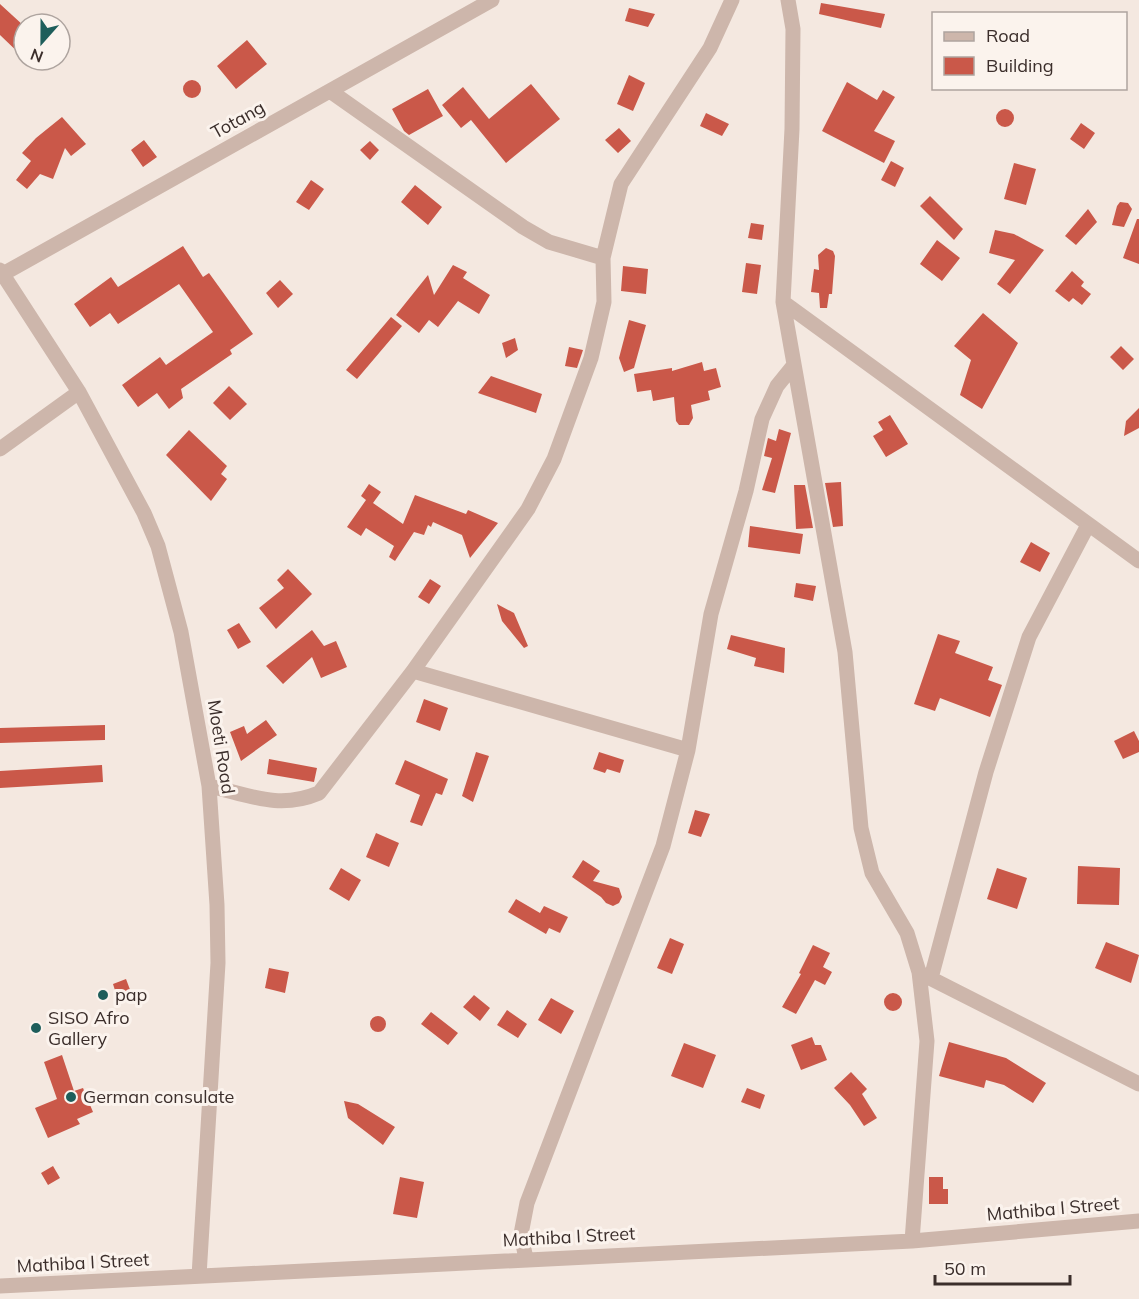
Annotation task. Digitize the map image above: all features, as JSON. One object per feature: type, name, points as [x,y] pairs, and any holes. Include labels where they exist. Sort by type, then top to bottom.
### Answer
[{"type":"street","name":"Totang","points":[[1,272],[492,0]]},
{"type":"street","points":[[209,786],[282,803],[299,801],[319,793],[413,671],[528,509],[554,459],[591,358],[603,303],[603,258],[621,184],[710,48],[732,0]]},
{"type":"street","points":[[788,0],[793,29],[792,129],[783,302],[845,652],[861,828],[872,873],[907,933],[925,975],[1139,1084]]},
{"type":"street","points":[[330,91],[523,227],[549,242],[603,258]]},
{"type":"street","name":"Moeti Road","points":[[1,272],[80,392],[144,513],[158,546],[181,632],[209,786],[217,905],[218,963],[199,1276]]},
{"type":"street","points":[[783,302],[964,431],[1139,561]]},
{"type":"street","points":[[526,1259],[521,1234],[527,1203],[656,866],[688,750],[711,615],[746,491],[762,419],[777,386],[794,365]]},
{"type":"street","points":[[0,449],[80,392]]},
{"type":"street","points":[[912,1241],[927,1041],[925,975],[1029,637],[1088,525]]},
{"type":"street","points":[[413,671],[688,750]]},
{"type":"street","name":"Mathiba I Street","points":[[0,1286],[912,1241],[1139,1221]]},
{"type":"building","points":[[821,3],[885,14],[881,28],[819,14]]},
{"type":"building","points":[[0,4],[12,15],[12,46],[0,35]]},
{"type":"building","points":[[629,8],[655,14],[648,27],[625,21]]},
{"type":"building","points":[[247,40],[267,64],[236,89],[217,66]]},
{"type":"building","points":[[629,75],[645,83],[633,111],[617,104]]},
{"type":"building","points":[[192,80],[198,83],[201,89],[198,95],[192,98],[186,95],[183,89],[186,83]]},
{"type":"building","points":[[847,82],[877,100],[883,90],[895,97],[874,131],[895,141],[884,163],[822,131]]},
{"type":"building","points":[[531,84],[560,119],[506,163],[471,120],[461,128],[442,105],[463,87],[489,119]]},
{"type":"building","points":[[428,89],[443,116],[409,135],[404,131],[392,109]]},
{"type":"building","points":[[1005,109],[1011,112],[1014,118],[1011,124],[1005,127],[999,124],[996,118],[999,112]]},
{"type":"building","points":[[706,113],[729,124],[722,136],[700,126]]},
{"type":"building","points":[[62,117],[86,144],[71,156],[65,148],[53,179],[40,174],[27,189],[16,180],[31,161],[22,153]]},
{"type":"building","points":[[1081,123],[1095,133],[1084,149],[1070,139]]},
{"type":"building","points":[[619,128],[631,141],[618,153],[605,140]]},
{"type":"building","points":[[144,140],[157,157],[143,167],[131,150]]},
{"type":"building","points":[[370,141],[379,150],[370,160],[360,150]]},
{"type":"building","points":[[891,161],[904,168],[895,187],[881,180]]},
{"type":"building","points":[[1014,163],[1036,169],[1026,205],[1004,199]]},
{"type":"building","points":[[311,180],[324,189],[309,210],[296,202]]},
{"type":"building","points":[[415,185],[442,207],[428,225],[401,202]]},
{"type":"building","points":[[930,196],[963,229],[954,240],[920,206]]},
{"type":"building","points":[[1120,202],[1128,203],[1132,209],[1124,227],[1112,225]]},
{"type":"building","points":[[1088,209],[1097,222],[1076,245],[1065,236]]},
{"type":"building","points":[[1137,219],[1139,219],[1139,264],[1123,258]]},
{"type":"building","points":[[751,223],[764,225],[762,240],[748,238]]},
{"type":"building","points":[[995,230],[1014,234],[1044,250],[1010,294],[997,284],[1015,260],[989,253]]},
{"type":"building","points":[[937,240],[960,258],[942,281],[920,264]]},
{"type":"building","points":[[183,246],[203,277],[209,273],[253,334],[230,350],[232,354],[181,389],[183,398],[169,409],[157,393],[138,407],[122,385],[160,357],[166,365],[213,332],[179,284],[118,324],[110,313],[90,327],[74,304],[111,277],[118,287]]},
{"type":"building","points":[[826,248],[833,251],[835,256],[832,294],[829,294],[827,308],[820,308],[819,293],[811,292],[814,269],[819,270],[818,255]]},
{"type":"building","points":[[746,263],[761,265],[757,294],[742,292]]},
{"type":"building","points":[[453,265],[467,272],[463,278],[490,295],[479,314],[458,301],[438,327],[429,320],[419,333],[396,315],[428,275],[434,295]]},
{"type":"building","points":[[623,266],[648,269],[646,294],[621,291]]},
{"type":"building","points":[[1072,271],[1084,282],[1081,286],[1091,294],[1082,305],[1073,298],[1069,302],[1055,291]]},
{"type":"building","points":[[280,280],[293,294],[278,308],[266,293]]},
{"type":"building","points":[[983,313],[1018,343],[982,409],[960,395],[971,360],[954,346]]},
{"type":"building","points":[[391,317],[402,326],[357,379],[346,370]]},
{"type":"building","points":[[629,320],[646,325],[634,368],[624,372],[619,358]]},
{"type":"building","points":[[515,338],[518,350],[506,358],[502,343]]},
{"type":"building","points":[[1121,346],[1134,359],[1123,370],[1110,357]]},
{"type":"building","points":[[569,347],[583,350],[577,368],[565,366]]},
{"type":"building","points":[[702,362],[704,371],[716,368],[721,387],[708,391],[710,400],[691,405],[693,418],[689,425],[679,425],[676,421],[674,397],[653,401],[651,390],[637,392],[634,374],[672,368],[672,371]]},
{"type":"building","points":[[491,376],[542,394],[536,413],[478,393]]},
{"type":"building","points":[[229,386],[247,404],[230,420],[213,403]]},
{"type":"building","points":[[1139,408],[1139,428],[1124,436],[1126,421]]},
{"type":"building","points":[[890,415],[908,444],[886,457],[873,436],[883,430],[878,422]]},
{"type":"building","points":[[779,429],[791,433],[775,493],[762,490],[772,458],[764,456],[768,438],[776,441]]},
{"type":"building","points":[[189,430],[227,466],[221,474],[227,479],[211,501],[166,455]]},
{"type":"building","points":[[841,482],[843,526],[833,527],[825,483]]},
{"type":"building","points":[[369,484],[381,492],[373,503],[403,524],[415,495],[466,514],[468,510],[498,523],[470,558],[462,535],[433,522],[431,527],[428,525],[424,535],[414,532],[395,561],[389,557],[394,546],[366,528],[361,536],[347,527],[366,500],[361,496]]},
{"type":"building","points":[[794,485],[805,485],[813,528],[796,529]]},
{"type":"building","points":[[750,526],[803,534],[800,554],[748,547]]},
{"type":"building","points":[[1031,542],[1050,553],[1040,572],[1020,562]]},
{"type":"building","points":[[288,569],[312,594],[276,629],[259,608],[284,588],[277,580]]},
{"type":"building","points":[[430,579],[441,586],[429,604],[418,597]]},
{"type":"building","points":[[796,583],[816,586],[813,601],[794,597]]},
{"type":"building","points":[[497,604],[514,613],[528,646],[524,648],[502,621]]},
{"type":"building","points":[[239,623],[251,642],[238,649],[227,630]]},
{"type":"building","points":[[312,630],[324,646],[336,641],[347,667],[321,678],[312,657],[283,684],[266,666]]},
{"type":"building","points":[[938,634],[960,641],[955,653],[993,667],[988,680],[1002,685],[990,717],[940,698],[935,711],[914,704]]},
{"type":"building","points":[[731,635],[785,648],[784,673],[754,666],[756,658],[727,649]]},
{"type":"building","points":[[424,699],[448,708],[440,731],[416,722]]},
{"type":"building","points":[[266,720],[277,735],[241,761],[230,732],[244,726],[247,734]]},
{"type":"building","points":[[105,725],[105,740],[0,743],[0,728]]},
{"type":"building","points":[[1134,731],[1139,741],[1139,752],[1123,759],[1114,741]]},
{"type":"building","points":[[476,752],[489,756],[473,802],[462,796]]},
{"type":"building","points":[[599,752],[624,760],[620,773],[607,769],[605,773],[593,769]]},
{"type":"building","points":[[269,759],[317,768],[314,782],[267,774]]},
{"type":"building","points":[[405,760],[448,779],[442,795],[436,793],[422,826],[410,822],[420,795],[395,784]]},
{"type":"building","points":[[102,765],[103,782],[0,788],[0,771]]},
{"type":"building","points":[[695,810],[710,814],[701,837],[688,833]]},
{"type":"building","points":[[376,833],[399,843],[389,867],[366,857]]},
{"type":"building","points":[[583,860],[600,871],[593,881],[619,888],[622,897],[619,903],[613,906],[606,903],[572,877]]},
{"type":"building","points":[[1078,866],[1120,868],[1119,905],[1077,904]]},
{"type":"building","points":[[341,868],[361,880],[349,901],[329,889]]},
{"type":"building","points":[[997,868],[1027,878],[1017,909],[987,899]]},
{"type":"building","points":[[516,899],[540,913],[544,906],[568,917],[560,933],[549,928],[546,934],[508,912]]},
{"type":"building","points":[[670,938],[684,944],[672,974],[657,968]]},
{"type":"building","points":[[1106,942],[1139,955],[1131,983],[1095,968]]},
{"type":"building","points":[[813,945],[830,953],[823,967],[832,972],[825,985],[815,980],[796,1014],[782,1007],[801,974],[799,973]]},
{"type":"building","points":[[269,968],[289,972],[285,993],[265,988]]},
{"type":"building","points":[[126,979],[132,995],[118,1000],[113,984]]},
{"type":"building","points":[[893,993],[899,996],[902,1002],[899,1008],[893,1011],[887,1008],[884,1002],[887,996]]},
{"type":"building","points":[[474,995],[490,1008],[480,1021],[463,1007]]},
{"type":"building","points":[[551,998],[574,1011],[561,1034],[538,1020]]},
{"type":"building","points":[[507,1010],[527,1024],[518,1038],[497,1025]]},
{"type":"building","points":[[431,1012],[458,1033],[448,1045],[421,1024]]},
{"type":"building","points":[[378,1016],[386,1024],[378,1032],[370,1024]]},
{"type":"building","points":[[812,1037],[815,1045],[821,1045],[827,1060],[801,1070],[791,1045]]},
{"type":"building","points":[[949,1042],[1006,1058],[1046,1083],[1033,1103],[1004,1085],[986,1080],[984,1088],[939,1076]]},
{"type":"building","points":[[684,1043],[716,1055],[703,1088],[671,1076]]},
{"type":"building","points":[[62,1055],[74,1091],[83,1088],[93,1112],[77,1119],[80,1124],[48,1138],[35,1108],[57,1099],[44,1062]]},
{"type":"building","points":[[851,1072],[867,1089],[862,1094],[877,1118],[864,1126],[850,1105],[834,1088]]},
{"type":"building","points":[[747,1088],[765,1095],[760,1109],[741,1102]]},
{"type":"building","points":[[344,1101],[358,1104],[395,1127],[383,1145],[348,1118]]},
{"type":"building","points":[[53,1166],[60,1178],[48,1185],[41,1173]]},
{"type":"building","points":[[400,1177],[424,1182],[417,1218],[393,1214]]},
{"type":"building","points":[[929,1177],[943,1177],[943,1189],[948,1189],[948,1204],[929,1204]]},
{"type":"place","name":"pap","points":[[103,995]]},
{"type":"place","name":"SISO Afro Gallery","points":[[36,1028]]},
{"type":"place","name":"German consulate","points":[[71,1097]]}]
